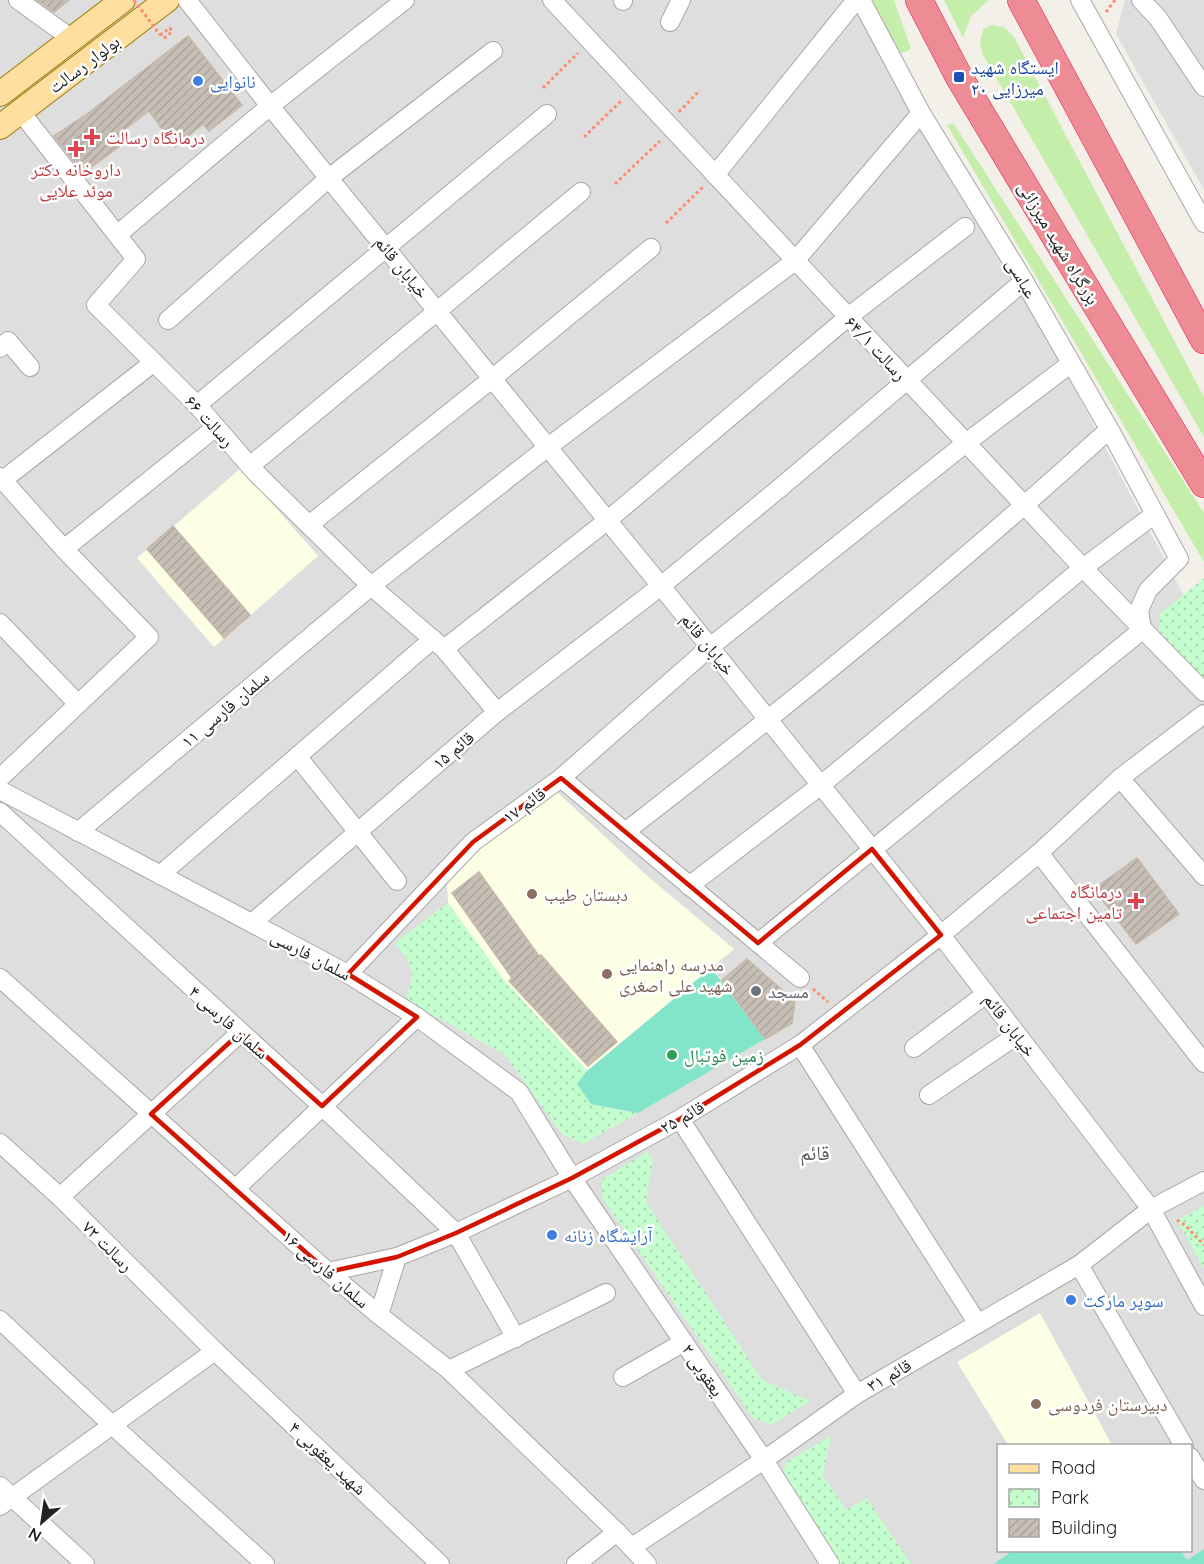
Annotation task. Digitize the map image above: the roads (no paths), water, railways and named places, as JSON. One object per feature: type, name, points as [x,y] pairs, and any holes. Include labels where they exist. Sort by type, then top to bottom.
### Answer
[{"type":"highway","name":"بزرگراه شهید میرزائی","points":[[919,0],[958,77],[1204,484]]},
{"type":"highway","points":[[1021,0],[1204,340]]},
{"type":"main road","name":"بولوار رسالت","points":[[0,94],[123,0]]},
{"type":"main road","name":"بولوار رسالت","points":[[0,127],[167,0]]},
{"type":"street","points":[[18,0],[72,39]]},
{"type":"street","name":"خیابان قائم","points":[[187,0],[270,106],[608,520],[941,935],[1151,1209],[1204,1306]]},
{"type":"street","points":[[117,235],[270,106],[405,0]]},
{"type":"street","name":"رسالت ۶۴/۱","points":[[552,0],[1083,568],[1204,693]]},
{"type":"street","points":[[670,22],[681,0]]},
{"type":"street","points":[[715,175],[856,0]]},
{"type":"street","name":"عباسی","points":[[861,0],[921,113],[1024,280],[1112,434],[1179,559],[1148,590],[1139,610],[1142,630]]},
{"type":"street","points":[[1080,0],[1204,223]]},
{"type":"street","points":[[1141,0],[1158,18],[1204,87]]},
{"type":"street","points":[[168,320],[329,178],[492,51]]},
{"type":"street","name":"رسالت ۶۶","points":[[20,111],[136,260],[96,305],[197,405],[250,466],[309,525],[371,586],[438,644],[497,712]]},
{"type":"street","name":"سلمان فارسی ۱۱","points":[[78,832],[371,586],[548,447],[795,261],[921,113]]},
{"type":"street","points":[[197,405],[547,114]]},
{"type":"street","points":[[250,466],[581,192]]},
{"type":"street","points":[[159,875],[297,756],[438,644],[608,520],[848,317],[965,227]]},
{"type":"street","points":[[309,525],[651,248]]},
{"type":"street","name":"قائم ۱۵","points":[[252,923],[497,712],[661,586],[1024,280]]},
{"type":"street","points":[[0,348],[8,341],[30,367]]},
{"type":"street","points":[[0,778],[149,637],[64,549],[1,479],[154,362]]},
{"type":"street","name":"قائم ۱۷","points":[[348,974],[473,842],[561,778],[710,647],[966,443],[1070,364]]},
{"type":"street","points":[[64,549],[216,427]]},
{"type":"street","points":[[625,832],[769,720],[1025,506],[1103,435]]},
{"type":"street","points":[[689,886],[821,785],[1083,568],[1155,514]]},
{"type":"street","points":[[0,623],[78,704]]},
{"type":"street","points":[[758,943],[1142,630]]},
{"type":"street","name":"قائم ۲۵","points":[[328,1272],[397,1257],[456,1233],[572,1178],[680,1119],[800,1045],[941,935],[1039,853],[1120,778],[1204,714]]},
{"type":"street","points":[[297,756],[397,881]]},
{"type":"street","points":[[561,778],[800,978]]},
{"type":"street","points":[[1120,778],[1204,876]]},
{"type":"street","name":"سلمان فارسی","points":[[0,790],[348,974],[417,1017],[519,1092],[572,1178]]},
{"type":"street","name":"سلمان فارسی ۴","points":[[0,812],[322,1106],[456,1233],[516,1338]]},
{"type":"street","points":[[1039,853],[1204,1063]]},
{"type":"street","name":"سلمان فارسی ۱۶","points":[[0,978],[328,1272],[449,1370],[617,1532],[647,1564]]},
{"type":"street","points":[[914,1047],[986,994]]},
{"type":"street","points":[[235,1189],[417,1017]]},
{"type":"street","points":[[60,1197],[240,1033]]},
{"type":"street","points":[[929,1095],[1017,1035]]},
{"type":"street","points":[[800,1045],[978,1324]]},
{"type":"street","points":[[680,1119],[857,1394]]},
{"type":"street","name":"رسالت ۷۲","points":[[1,1145],[60,1197],[215,1351]]},
{"type":"street","name":"یعقوبی ۲","points":[[572,1178],[764,1460],[830,1564]]},
{"type":"street","name":"قائم ۳۱","points":[[632,1547],[764,1460],[857,1394],[1079,1266],[1151,1209],[1204,1181]]},
{"type":"street","points":[[379,1315],[397,1257]]},
{"type":"street","points":[[1079,1266],[1183,1444]]},
{"type":"street","points":[[449,1370],[606,1293]]},
{"type":"street","points":[[0,1320],[266,1564]]},
{"type":"street","points":[[623,1377],[684,1342]]},
{"type":"street","points":[[85,1564],[4,1496],[215,1351]]},
{"type":"street","name":"شهید یعقوبی ۴","points":[[215,1351],[440,1564]]},
{"type":"street","points":[[1192,1458],[1204,1480]]},
{"type":"street","points":[[576,1564],[617,1532]]},
{"type":"place","name":"ایستگاه شهید میرزایی ۲۰","points":[[959,77]]},
{"type":"place","name":"نانوایی","points":[[198,81]]},
{"type":"place","name":"درمانگاه رسالت","points":[[92,137]]},
{"type":"place","name":"داروخانه دکتر موئد علایی","points":[[76,149]]},
{"type":"place","name":"دبستان طیب","points":[[532,894]]},
{"type":"place","name":"درمانگاه تامین اجتماعی","points":[[1136,901]]},
{"type":"place","name":"مدرسه راهنمایی شهید علی اصغری","points":[[607,974]]},
{"type":"place","name":"مسجد","points":[[756,991]]},
{"type":"place","name":"زمین فوتبال","points":[[672,1055]]},
{"type":"place","name":"آرایشگاه زنانه","points":[[552,1235]]},
{"type":"place","name":"سوپر مارکت","points":[[1071,1300]]},
{"type":"place","name":"دبیرستان فردوسی","points":[[1036,1404]]},
{"type":"district","name":"قائم","points":[[815,1152]]}]
